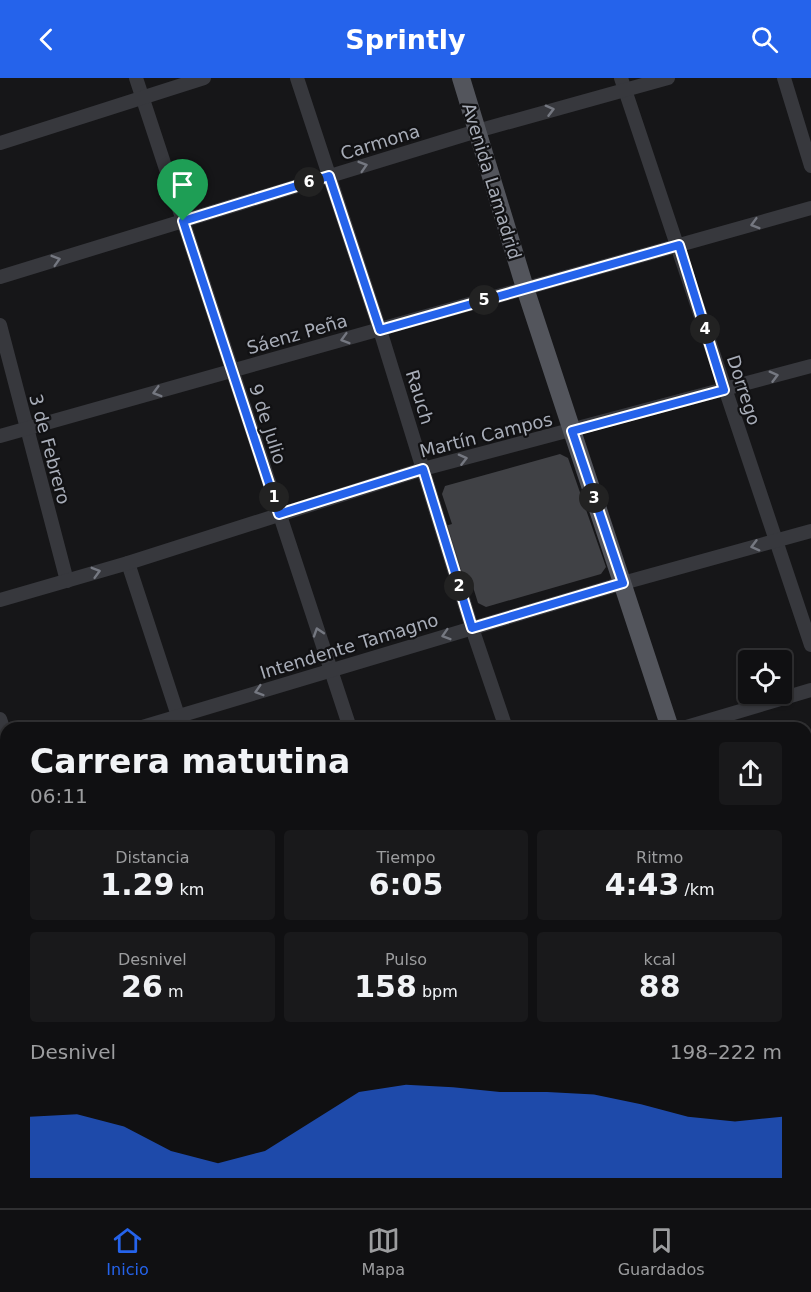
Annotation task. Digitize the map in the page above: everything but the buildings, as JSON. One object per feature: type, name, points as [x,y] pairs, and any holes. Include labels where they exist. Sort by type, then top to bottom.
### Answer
[{"type":"main road","name":"Avenida Lamadrid","points":[[461,78],[525,288],[668,722]]},
{"type":"street","name":"9 de Julio","points":[[136,78],[348,722]]},
{"type":"street","points":[[0,143],[204,78]]},
{"type":"street","name":"Rauch","points":[[297,78],[380,330],[472,628],[504,722]]},
{"type":"street","name":"Carmona","points":[[0,277],[623,84],[668,78]]},
{"type":"street","points":[[784,78],[811,166]]},
{"type":"street","name":"Dorrego","points":[[623,84],[679,245],[724,390],[811,645]]},
{"type":"street","name":"Sáenz Peña","points":[[0,436],[811,208]]},
{"type":"street","name":"3 de Febrero","points":[[0,325],[67,581]]},
{"type":"street","name":"Martín Campos","points":[[0,600],[128,563],[423,469],[811,366]]},
{"type":"street","name":"Intendente Tamagno","points":[[180,722],[331,670],[623,583],[811,531]]},
{"type":"street","points":[[128,563],[180,722]]},
{"type":"street","points":[[703,722],[811,690]]},
{"type":"route","points":[[329,176],[380,330],[679,245],[724,390],[572,431],[623,583],[472,628],[423,469],[279,514],[183,221],[329,176]]}]
